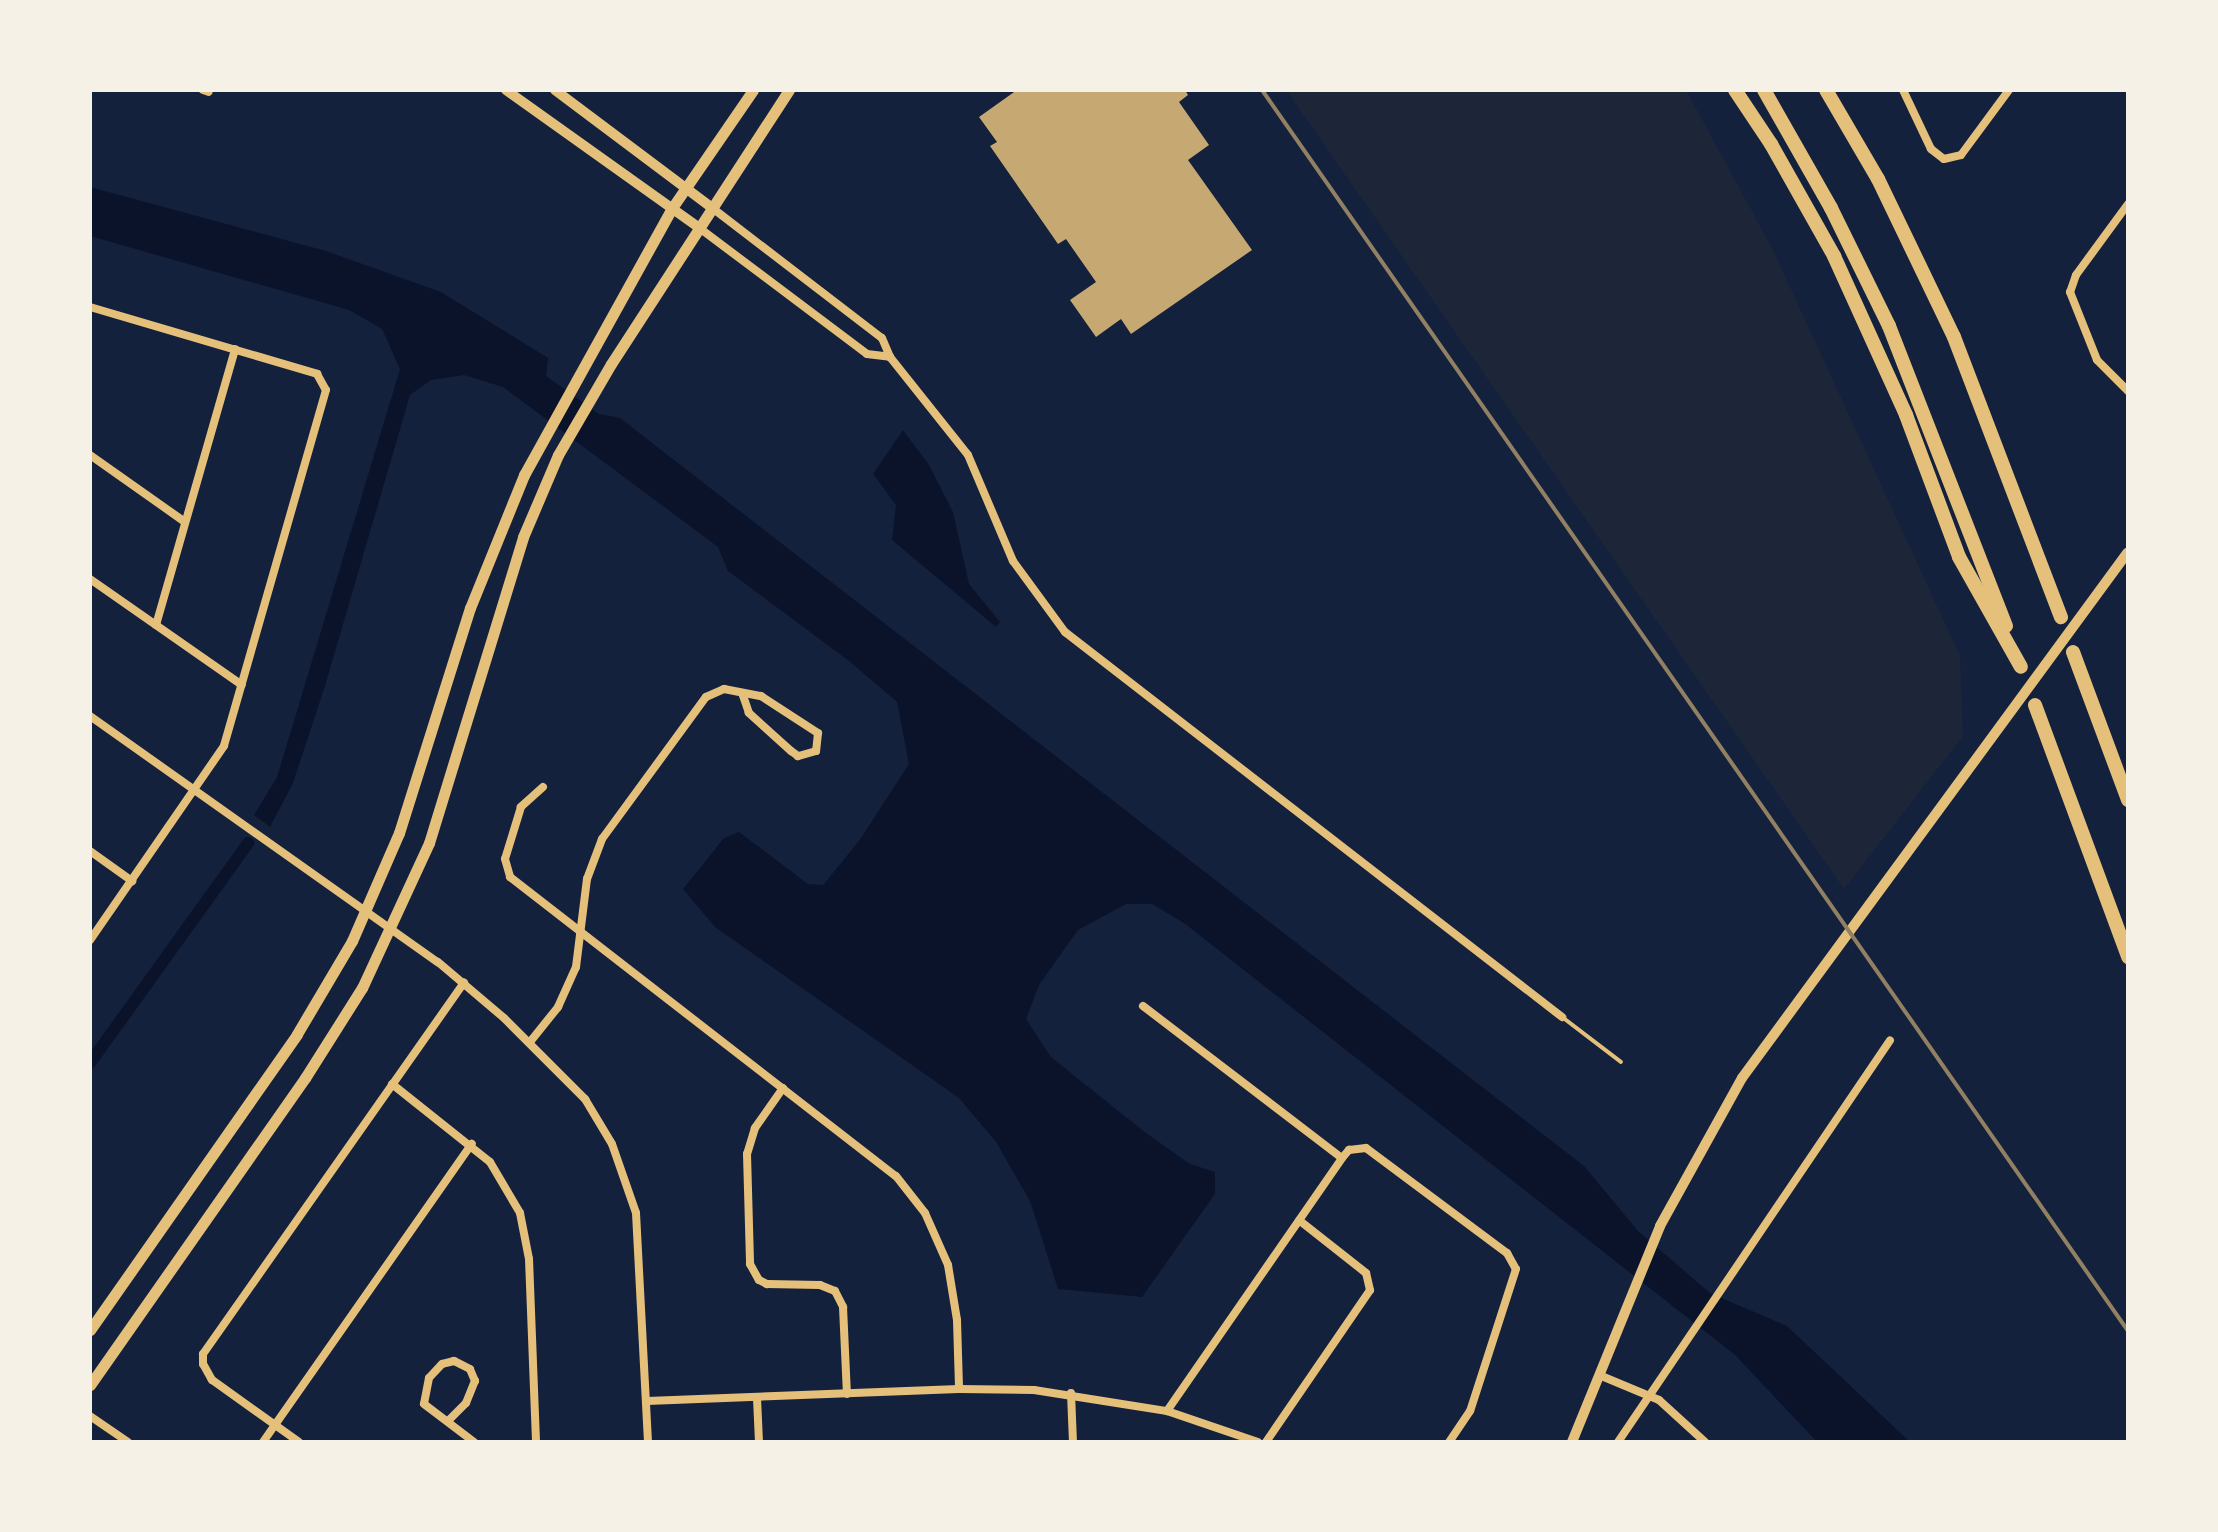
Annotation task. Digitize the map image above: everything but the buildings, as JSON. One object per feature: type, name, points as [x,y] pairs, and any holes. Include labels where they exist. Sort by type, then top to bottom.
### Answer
[{"type":"highway","points":[[1735,90],[1771,144],[1834,256],[1895,388],[1959,558],[2021,668],[1889,326],[1824,195],[1764,90]]},
{"type":"highway","points":[[1826,90],[1878,179],[1942,310],[2061,617]]},
{"type":"highway","points":[[2074,652],[2128,800]]},
{"type":"highway","points":[[2035,704],[2128,958]]},
{"type":"main road","points":[[90,1330],[297,1034],[366,910],[399,833],[470,608],[512,500],[557,410],[672,208],[752,90]]},
{"type":"main road","points":[[90,1385],[305,1078],[348,1012],[393,930],[447,792],[511,572],[539,495],[583,409],[789,90]]},
{"type":"street","points":[[506,90],[867,354],[890,357]]},
{"type":"street","points":[[554,90],[686,186],[882,338],[890,357],[968,454],[1013,561],[1065,632],[1562,1016]]},
{"type":"street","points":[[1903,90],[1930,149],[1944,160],[1961,155],[2010,90]]},
{"type":"street","points":[[2128,204],[2076,275],[2070,292],[2097,360],[2128,392]]},
{"type":"street","points":[[90,308],[317,374],[326,390],[224,746],[90,940]]},
{"type":"street","points":[[156,625],[235,350]]},
{"type":"street","points":[[90,456],[186,522]]},
{"type":"street","points":[[1572,1442],[1660,1226],[1742,1078],[2128,552]]},
{"type":"street","points":[[90,578],[242,685]]},
{"type":"street","points":[[530,1042],[568,988],[582,935],[587,879],[613,820],[706,698],[724,689],[761,696],[818,733],[816,751],[798,756],[790,751],[749,713],[742,694]]},
{"type":"street","points":[[90,716],[464,982],[530,1042],[584,1099],[624,1172],[640,1244],[648,1442]]},
{"type":"street","points":[[543,787],[521,807],[506,869],[516,882],[582,935],[883,1163],[925,1213],[938,1238],[954,1292],[959,1389]]},
{"type":"street","points":[[90,851],[132,881]]},
{"type":"street","points":[[299,1442],[212,1380],[203,1364],[209,1344],[464,982]]},
{"type":"street","points":[[1142,1006],[1342,1158]]},
{"type":"street","points":[[1618,1442],[1890,1040]]},
{"type":"street","points":[[392,1084],[472,1144],[503,1179],[526,1238],[536,1442]]},
{"type":"street","points":[[783,1088],[755,1128],[748,1154],[750,1264],[758,1280],[767,1284],[820,1285],[836,1291],[843,1308],[847,1394]]},
{"type":"street","points":[[263,1442],[472,1144]]},
{"type":"street","points":[[1167,1411],[1342,1158],[1358,1147],[1374,1152],[1513,1260],[1514,1278],[1470,1411],[1449,1442]]},
{"type":"street","points":[[646,1401],[959,1389],[1071,1393],[1167,1411],[1262,1442],[1370,1290],[1366,1272],[1299,1220]]},
{"type":"street","points":[[449,1420],[466,1403],[475,1381],[470,1369],[454,1361],[436,1369],[423,1398],[433,1414],[449,1420],[474,1442]]},
{"type":"street","points":[[1599,1375],[1650,1395],[1704,1442]]},
{"type":"street","points":[[1071,1393],[1073,1442]]},
{"type":"street","points":[[757,1398],[760,1442]]},
{"type":"street","points":[[90,1416],[128,1442]]},
{"type":"lane","points":[[1562,1016],[1621,1062]]},
{"type":"shaded area","points":[[1286,90],[1686,90],[1772,248],[1960,656],[1963,736],[1844,889]]},
{"type":"shaded area","points":[[90,187],[326,251],[441,292],[548,358],[546,376],[599,414],[620,418],[1584,1166],[1638,1231],[1710,1293],[1787,1326],[1910,1442],[1817,1442],[1735,1355],[1184,923],[1152,904],[1126,904],[1078,930],[1039,985],[1026,1019],[1051,1057],[1190,1164],[1215,1172],[1215,1194],[1142,1297],[1058,1289],[1030,1201],[996,1142],[959,1098],[715,927],[683,889],[724,838],[739,832],[808,884],[823,885],[859,841],[909,764],[897,702],[728,571],[718,547],[503,387],[464,375],[431,380],[410,395],[325,686],[293,783],[270,827],[254,815],[277,777],[400,369],[382,329],[349,310],[90,236]]},
{"type":"shaded area","points":[[903,430],[929,465],[953,512],[969,584],[1000,622],[996,627],[892,540],[896,505],[873,474]]},
{"type":"waterway","points":[[90,1063],[248,843]]},
{"type":"railway","points":[[1262,90],[2128,1331]]}]
